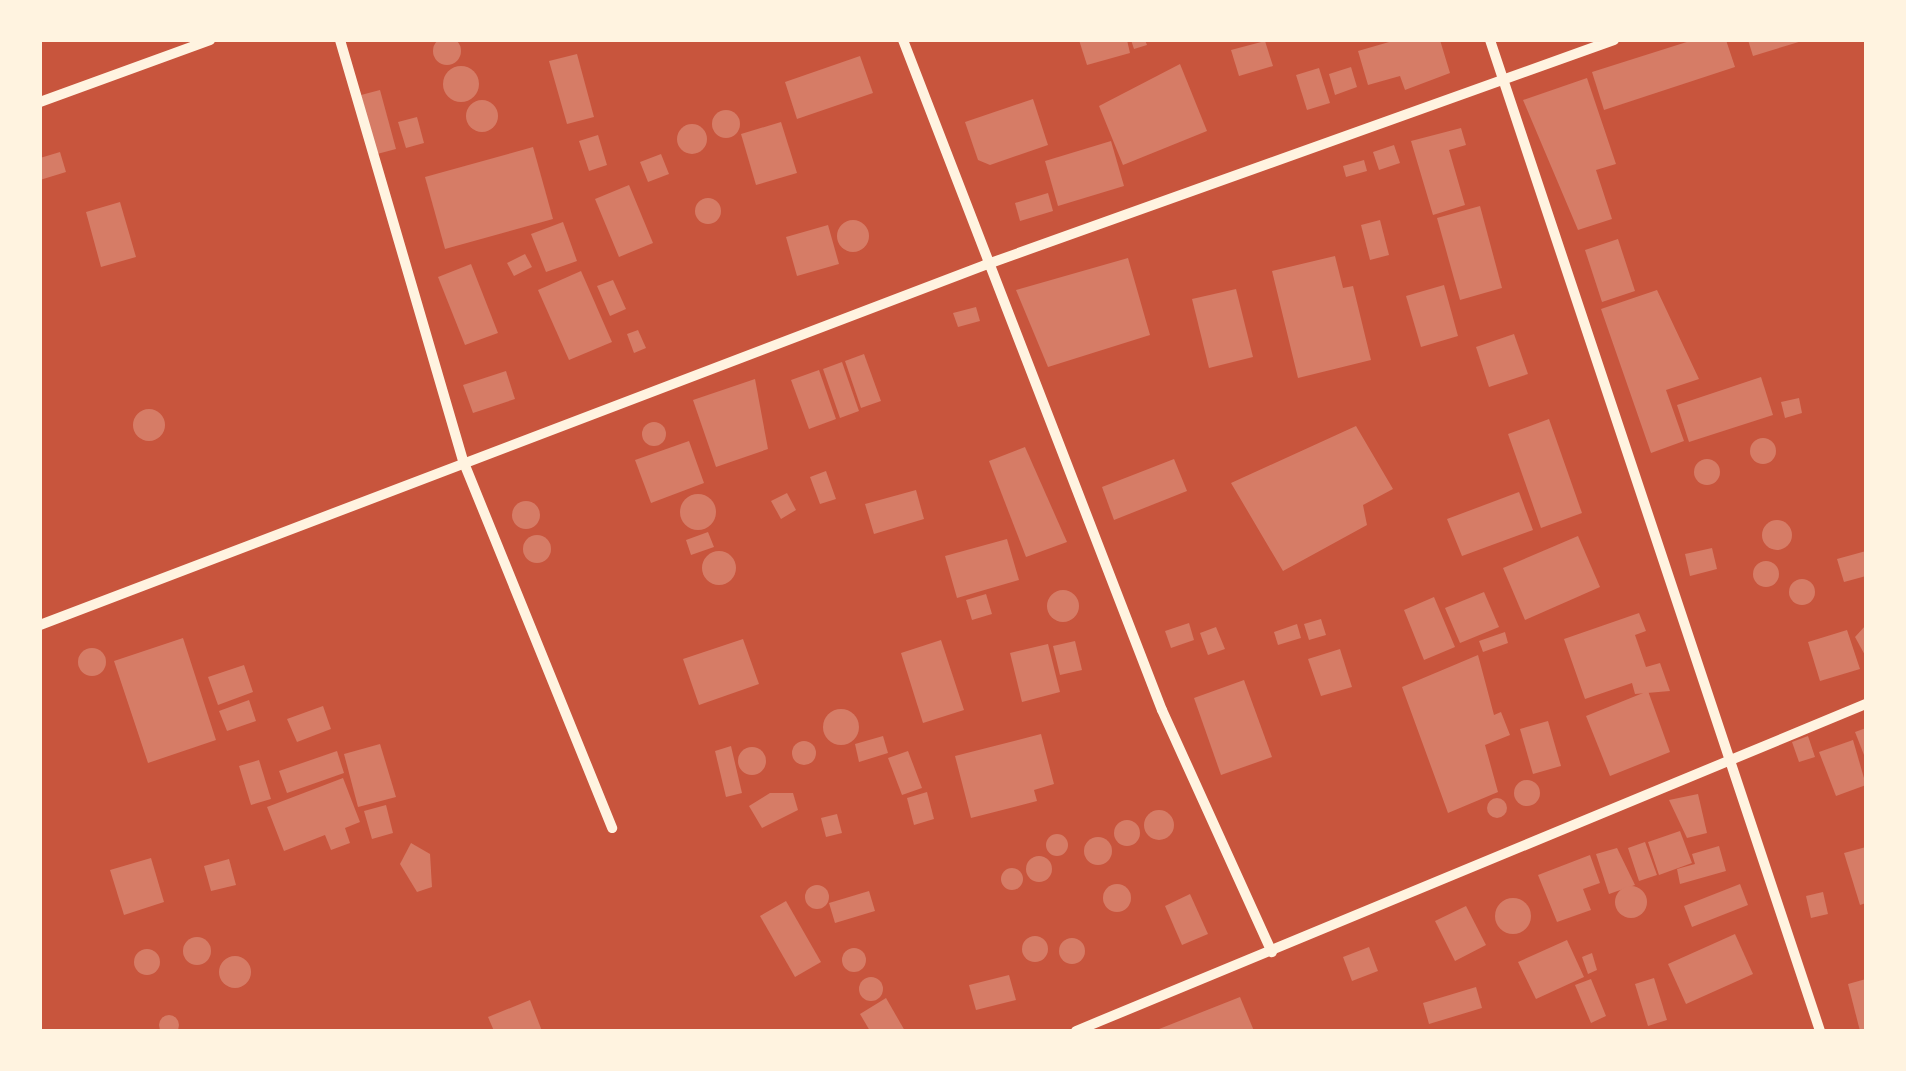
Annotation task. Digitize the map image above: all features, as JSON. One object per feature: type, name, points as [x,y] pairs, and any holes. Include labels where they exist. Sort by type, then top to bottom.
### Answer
[{"type":"street","points":[[40,102],[210,40]]},
{"type":"street","points":[[340,40],[464,463],[612,828]]},
{"type":"street","points":[[903,40],[985,264],[1162,710],[1272,952]]},
{"type":"street","points":[[1490,40],[1820,1031]]},
{"type":"street","points":[[40,624],[985,264],[1501,76],[1614,40]]},
{"type":"street","points":[[1076,1031],[1866,704]]},
{"type":"building","points":[[447,37],[457,41],[461,51],[457,61],[447,65],[437,61],[433,51],[437,41]]},
{"type":"building","points":[[1079,40],[1127,40],[1130,53],[1087,65]]},
{"type":"building","points":[[1131,40],[1145,40],[1147,45],[1134,49]]},
{"type":"building","points":[[1396,40],[1440,40],[1450,73],[1405,90],[1400,76],[1368,85],[1358,51]]},
{"type":"building","points":[[1693,40],[1726,40],[1735,67],[1604,110],[1592,72]]},
{"type":"building","points":[[1748,40],[1801,40],[1802,41],[1753,56]]},
{"type":"building","points":[[1265,41],[1273,66],[1239,76],[1231,50]]},
{"type":"building","points":[[577,54],[594,117],[567,124],[549,61]]},
{"type":"building","points":[[860,56],[873,93],[797,119],[785,82]]},
{"type":"building","points":[[1180,64],[1207,131],[1123,165],[1099,106]]},
{"type":"building","points":[[461,66],[474,71],[479,84],[474,97],[461,102],[448,97],[443,84],[448,71]]},
{"type":"building","points":[[1351,67],[1357,87],[1335,95],[1329,74]]},
{"type":"building","points":[[1319,68],[1330,103],[1307,110],[1296,75]]},
{"type":"building","points":[[1587,78],[1616,164],[1596,170],[1612,219],[1578,230],[1523,100]]},
{"type":"building","points":[[380,90],[396,149],[377,154],[361,95]]},
{"type":"building","points":[[1033,99],[1048,145],[990,165],[978,160],[965,122]]},
{"type":"building","points":[[482,100],[493,105],[498,116],[493,127],[482,132],[471,127],[466,116],[471,105]]},
{"type":"building","points":[[726,110],[736,114],[740,124],[736,134],[726,138],[716,134],[712,124],[716,114]]},
{"type":"building","points":[[417,117],[424,143],[406,148],[398,122]]},
{"type":"building","points":[[781,122],[797,173],[756,185],[741,134]]},
{"type":"building","points":[[692,124],[703,128],[707,139],[703,150],[692,154],[681,150],[677,139],[681,128]]},
{"type":"building","points":[[1461,128],[1466,145],[1449,150],[1465,205],[1433,215],[1411,141]]},
{"type":"building","points":[[598,135],[607,165],[589,171],[579,141]]},
{"type":"building","points":[[1111,141],[1124,186],[1058,206],[1045,161]]},
{"type":"building","points":[[1394,145],[1400,163],[1379,170],[1373,152]]},
{"type":"building","points":[[533,147],[553,219],[445,249],[425,177]]},
{"type":"building","points":[[60,152],[66,172],[40,180],[40,158]]},
{"type":"building","points":[[661,154],[669,174],[648,182],[640,162]]},
{"type":"building","points":[[1364,160],[1367,171],[1346,177],[1343,166]]},
{"type":"building","points":[[629,185],[653,243],[619,257],[595,199]]},
{"type":"building","points":[[1048,193],[1053,211],[1020,221],[1015,203]]},
{"type":"building","points":[[708,198],[717,202],[721,211],[717,220],[708,224],[699,220],[695,211],[699,202]]},
{"type":"building","points":[[120,202],[136,257],[101,267],[86,212]]},
{"type":"building","points":[[1480,206],[1502,288],[1460,300],[1437,218]]},
{"type":"building","points":[[853,220],[864,225],[869,236],[864,247],[853,252],[842,247],[837,236],[842,225]]},
{"type":"building","points":[[1380,220],[1389,255],[1370,260],[1361,225]]},
{"type":"building","points":[[563,222],[577,261],[546,272],[531,234]]},
{"type":"building","points":[[828,225],[839,264],[797,276],[786,237]]},
{"type":"building","points":[[1618,239],[1635,291],[1602,302],[1585,250]]},
{"type":"building","points":[[525,254],[532,267],[514,276],[507,263]]},
{"type":"building","points":[[1335,256],[1343,288],[1353,286],[1371,360],[1298,378],[1272,271]]},
{"type":"building","points":[[1128,258],[1150,335],[1048,367],[1016,290]]},
{"type":"building","points":[[471,264],[498,333],[465,345],[438,277]]},
{"type":"building","points":[[581,271],[612,342],[569,360],[538,290]]},
{"type":"building","points":[[613,280],[626,309],[610,316],[597,286]]},
{"type":"building","points":[[1444,285],[1458,336],[1421,347],[1406,296]]},
{"type":"building","points":[[1236,289],[1253,357],[1209,368],[1192,299]]},
{"type":"building","points":[[1657,290],[1699,379],[1666,390],[1684,441],[1651,453],[1601,309]]},
{"type":"building","points":[[976,307],[980,321],[958,327],[953,313]]},
{"type":"building","points":[[638,330],[646,348],[634,353],[627,334]]},
{"type":"building","points":[[1514,334],[1528,374],[1489,387],[1476,347]]},
{"type":"building","points":[[864,354],[881,401],[861,408],[845,361]]},
{"type":"building","points":[[842,362],[859,411],[840,418],[823,369]]},
{"type":"building","points":[[819,370],[836,419],[809,429],[791,380]]},
{"type":"building","points":[[506,371],[515,399],[473,413],[463,385]]},
{"type":"building","points":[[1761,377],[1773,415],[1689,442],[1677,405]]},
{"type":"building","points":[[755,379],[768,449],[716,467],[693,400]]},
{"type":"building","points":[[1799,398],[1802,413],[1785,418],[1781,402]]},
{"type":"building","points":[[149,409],[160,414],[165,425],[160,436],[149,441],[138,436],[133,425],[138,414]]},
{"type":"building","points":[[1549,419],[1582,513],[1541,528],[1508,434]]},
{"type":"building","points":[[654,422],[666,434],[654,446],[642,434]]},
{"type":"building","points":[[1356,426],[1393,489],[1363,505],[1367,525],[1283,571],[1231,483]]},
{"type":"building","points":[[1763,438],[1772,442],[1776,451],[1772,460],[1763,464],[1754,460],[1750,451],[1754,442]]},
{"type":"building","points":[[689,441],[704,483],[651,503],[635,460]]},
{"type":"building","points":[[1025,447],[1067,542],[1026,557],[989,461]]},
{"type":"building","points":[[1174,459],[1187,491],[1114,520],[1102,487]]},
{"type":"building","points":[[1707,459],[1716,463],[1720,472],[1716,481],[1707,485],[1698,481],[1694,472],[1698,463]]},
{"type":"building","points":[[826,471],[836,499],[820,504],[810,477]]},
{"type":"building","points":[[916,490],[924,519],[874,534],[865,504]]},
{"type":"building","points":[[1519,492],[1533,530],[1462,556],[1447,519]]},
{"type":"building","points":[[787,493],[796,510],[781,519],[771,501]]},
{"type":"building","points":[[698,494],[710,500],[716,512],[710,524],[698,530],[686,524],[680,512],[686,500]]},
{"type":"building","points":[[526,501],[536,505],[540,515],[536,525],[526,529],[516,525],[512,515],[516,505]]},
{"type":"building","points":[[1777,520],[1788,524],[1792,535],[1788,546],[1777,550],[1766,546],[1762,535],[1766,524]]},
{"type":"building","points":[[708,532],[714,547],[691,555],[686,540]]},
{"type":"building","points":[[537,535],[547,539],[551,549],[547,559],[537,563],[527,559],[523,549],[527,539]]},
{"type":"building","points":[[1578,536],[1600,587],[1525,620],[1503,568]]},
{"type":"building","points":[[1007,539],[1019,580],[957,598],[945,556]]},
{"type":"building","points":[[1712,548],[1717,569],[1690,576],[1685,554]]},
{"type":"building","points":[[719,551],[731,556],[736,568],[731,580],[719,585],[707,580],[702,568],[707,556]]},
{"type":"building","points":[[1866,551],[1866,576],[1844,582],[1837,559]]},
{"type":"building","points":[[1766,561],[1775,565],[1779,574],[1775,583],[1766,587],[1757,583],[1753,574],[1757,565]]},
{"type":"building","points":[[1802,579],[1811,583],[1815,592],[1811,601],[1802,605],[1793,601],[1789,592],[1793,583]]},
{"type":"building","points":[[1063,590],[1074,595],[1079,606],[1074,617],[1063,622],[1052,617],[1047,606],[1052,595]]},
{"type":"building","points":[[1484,592],[1499,627],[1460,643],[1445,608]]},
{"type":"building","points":[[986,594],[992,614],[972,620],[966,600]]},
{"type":"building","points":[[1434,597],[1455,647],[1424,660],[1404,610]]},
{"type":"building","points":[[1639,613],[1646,631],[1635,635],[1646,667],[1660,663],[1670,691],[1635,694],[1632,683],[1585,699],[1564,639]]},
{"type":"building","points":[[1321,619],[1326,635],[1309,640],[1304,624]]},
{"type":"building","points":[[1189,623],[1194,640],[1171,648],[1165,631]]},
{"type":"building","points":[[1297,624],[1301,638],[1278,645],[1274,632]]},
{"type":"building","points":[[1866,625],[1866,657],[1855,637]]},
{"type":"building","points":[[1216,627],[1225,649],[1208,655],[1200,633]]},
{"type":"building","points":[[1847,630],[1860,669],[1820,681],[1808,642]]},
{"type":"building","points":[[1505,632],[1508,643],[1483,652],[1479,641]]},
{"type":"building","points":[[183,638],[216,740],[148,763],[114,661]]},
{"type":"building","points":[[743,639],[759,684],[699,705],[683,659]]},
{"type":"building","points":[[941,640],[964,710],[923,723],[901,653]]},
{"type":"building","points":[[1075,641],[1082,670],[1060,675],[1053,646]]},
{"type":"building","points":[[1048,644],[1060,692],[1022,702],[1010,653]]},
{"type":"building","points":[[92,648],[102,652],[106,662],[102,672],[92,676],[82,672],[78,662],[82,652]]},
{"type":"building","points":[[1340,649],[1352,687],[1321,696],[1308,659]]},
{"type":"building","points":[[1478,655],[1494,715],[1501,712],[1510,735],[1485,745],[1498,792],[1448,813],[1402,687]]},
{"type":"building","points":[[244,665],[253,692],[218,705],[208,677]]},
{"type":"building","points":[[1244,680],[1272,757],[1221,775],[1194,698]]},
{"type":"building","points":[[1648,691],[1670,752],[1610,776],[1586,716]]},
{"type":"building","points":[[249,700],[256,721],[227,731],[219,711]]},
{"type":"building","points":[[323,706],[331,729],[297,742],[287,719]]},
{"type":"building","points":[[841,709],[854,714],[859,727],[854,740],[841,745],[828,740],[823,727],[828,714]]},
{"type":"building","points":[[1548,721],[1561,766],[1533,774],[1520,729]]},
{"type":"building","points":[[1866,728],[1866,760],[1855,732]]},
{"type":"building","points":[[1041,734],[1054,784],[1034,790],[1037,801],[971,818],[955,756]]},
{"type":"building","points":[[883,736],[888,753],[859,762],[855,744]]},
{"type":"building","points":[[1808,736],[1815,757],[1799,762],[1792,742]]},
{"type":"building","points":[[1853,740],[1866,785],[1836,796],[1819,752]]},
{"type":"building","points":[[804,741],[816,753],[804,765],[792,753]]},
{"type":"building","points":[[380,744],[396,797],[358,807],[344,754]]},
{"type":"building","points":[[731,746],[742,793],[726,797],[715,751]]},
{"type":"building","points":[[752,747],[762,751],[766,761],[762,771],[752,775],[742,771],[738,761],[742,751]]},
{"type":"building","points":[[337,751],[344,773],[287,793],[279,771]]},
{"type":"building","points":[[908,751],[922,788],[902,795],[888,758]]},
{"type":"building","points":[[259,760],[271,799],[251,805],[239,766]]},
{"type":"building","points":[[343,778],[360,822],[345,828],[350,843],[331,850],[325,835],[284,851],[267,807]]},
{"type":"building","points":[[1527,780],[1536,784],[1540,793],[1536,802],[1527,806],[1518,802],[1514,793],[1518,784]]},
{"type":"building","points":[[927,792],[934,819],[914,825],[907,798]]},
{"type":"building","points":[[770,793],[793,793],[798,810],[762,828],[749,806]]},
{"type":"building","points":[[1698,794],[1707,833],[1687,838],[1669,800]]},
{"type":"building","points":[[1497,798],[1507,808],[1497,818],[1487,808]]},
{"type":"building","points":[[386,805],[393,833],[372,839],[364,811]]},
{"type":"building","points":[[1159,810],[1170,814],[1174,825],[1170,836],[1159,840],[1148,836],[1144,825],[1148,814]]},
{"type":"building","points":[[837,814],[842,833],[826,837],[821,818]]},
{"type":"building","points":[[1127,820],[1136,824],[1140,833],[1136,842],[1127,846],[1118,842],[1114,833],[1118,824]]},
{"type":"building","points":[[1680,831],[1692,863],[1659,875],[1648,842]]},
{"type":"building","points":[[1057,834],[1065,837],[1065,853],[1057,856],[1049,853],[1046,845],[1049,837]]},
{"type":"building","points":[[1098,837],[1108,841],[1112,851],[1108,861],[1098,865],[1088,861],[1084,851],[1088,841]]},
{"type":"building","points":[[1645,842],[1657,875],[1639,881],[1628,848]]},
{"type":"building","points":[[411,843],[430,854],[432,887],[417,892],[400,864]]},
{"type":"building","points":[[1719,846],[1726,871],[1680,884],[1677,869],[1695,864],[1692,854]]},
{"type":"building","points":[[1866,847],[1866,903],[1860,905],[1844,853]]},
{"type":"building","points":[[1617,848],[1635,885],[1609,894],[1596,854]]},
{"type":"building","points":[[1590,855],[1600,883],[1583,889],[1591,910],[1557,922],[1538,875]]},
{"type":"building","points":[[1039,856],[1048,860],[1052,869],[1048,878],[1039,882],[1030,878],[1026,869],[1030,860]]},
{"type":"building","points":[[151,858],[164,902],[124,915],[110,870]]},
{"type":"building","points":[[229,859],[236,885],[211,891],[204,866]]},
{"type":"building","points":[[1012,868],[1020,871],[1020,887],[1012,890],[1004,887],[1001,879],[1004,871]]},
{"type":"building","points":[[1117,884],[1127,888],[1131,898],[1127,908],[1117,912],[1107,908],[1103,898],[1107,888]]},
{"type":"building","points":[[1740,884],[1748,905],[1692,927],[1684,906]]},
{"type":"building","points":[[817,885],[829,897],[817,909],[805,897]]},
{"type":"building","points":[[1631,886],[1642,891],[1647,902],[1642,913],[1631,918],[1620,913],[1615,902],[1620,891]]},
{"type":"building","points":[[869,891],[875,911],[835,923],[829,903]]},
{"type":"building","points":[[1823,892],[1828,914],[1811,918],[1806,896]]},
{"type":"building","points":[[1190,894],[1208,934],[1182,945],[1165,906]]},
{"type":"building","points":[[1513,898],[1526,903],[1531,916],[1526,929],[1513,934],[1500,929],[1495,916],[1500,903]]},
{"type":"building","points":[[786,901],[821,962],[795,977],[760,916]]},
{"type":"building","points":[[1466,906],[1486,945],[1455,961],[1435,921]]},
{"type":"building","points":[[1735,934],[1753,974],[1686,1004],[1668,964]]},
{"type":"building","points":[[1035,936],[1044,940],[1048,949],[1044,958],[1035,962],[1026,958],[1022,949],[1026,940]]},
{"type":"building","points":[[197,937],[207,941],[211,951],[207,961],[197,965],[187,961],[183,951],[187,941]]},
{"type":"building","points":[[1072,938],[1081,942],[1085,951],[1081,960],[1072,964],[1063,960],[1059,951],[1063,942]]},
{"type":"building","points":[[1567,940],[1584,977],[1536,999],[1518,962]]},
{"type":"building","points":[[1369,947],[1378,971],[1352,981],[1343,957]]},
{"type":"building","points":[[849,948],[859,948],[866,960],[859,972],[849,972],[842,965],[842,955]]},
{"type":"building","points":[[147,949],[156,953],[160,962],[156,971],[147,975],[138,971],[134,962],[138,953]]},
{"type":"building","points":[[1592,953],[1597,970],[1588,974],[1582,957]]},
{"type":"building","points":[[235,956],[246,961],[251,972],[246,983],[235,988],[224,983],[219,972],[224,961]]},
{"type":"building","points":[[1009,975],[1016,1000],[976,1010],[969,985]]},
{"type":"building","points":[[871,977],[880,980],[880,998],[871,1001],[862,998],[859,989],[862,980]]},
{"type":"building","points":[[1654,978],[1667,1020],[1648,1026],[1635,984]]},
{"type":"building","points":[[1591,979],[1606,1016],[1591,1023],[1575,985]]},
{"type":"building","points":[[1866,979],[1866,1031],[1860,1031],[1848,984]]},
{"type":"building","points":[[1476,987],[1482,1008],[1429,1024],[1423,1003]]},
{"type":"building","points":[[1240,997],[1254,1031],[1154,1031]]},
{"type":"building","points":[[886,998],[905,1031],[870,1031],[860,1014]]},
{"type":"building","points":[[530,1000],[542,1031],[494,1031],[488,1017]]},
{"type":"building","points":[[169,1015],[179,1025],[169,1035],[159,1025]]}]
